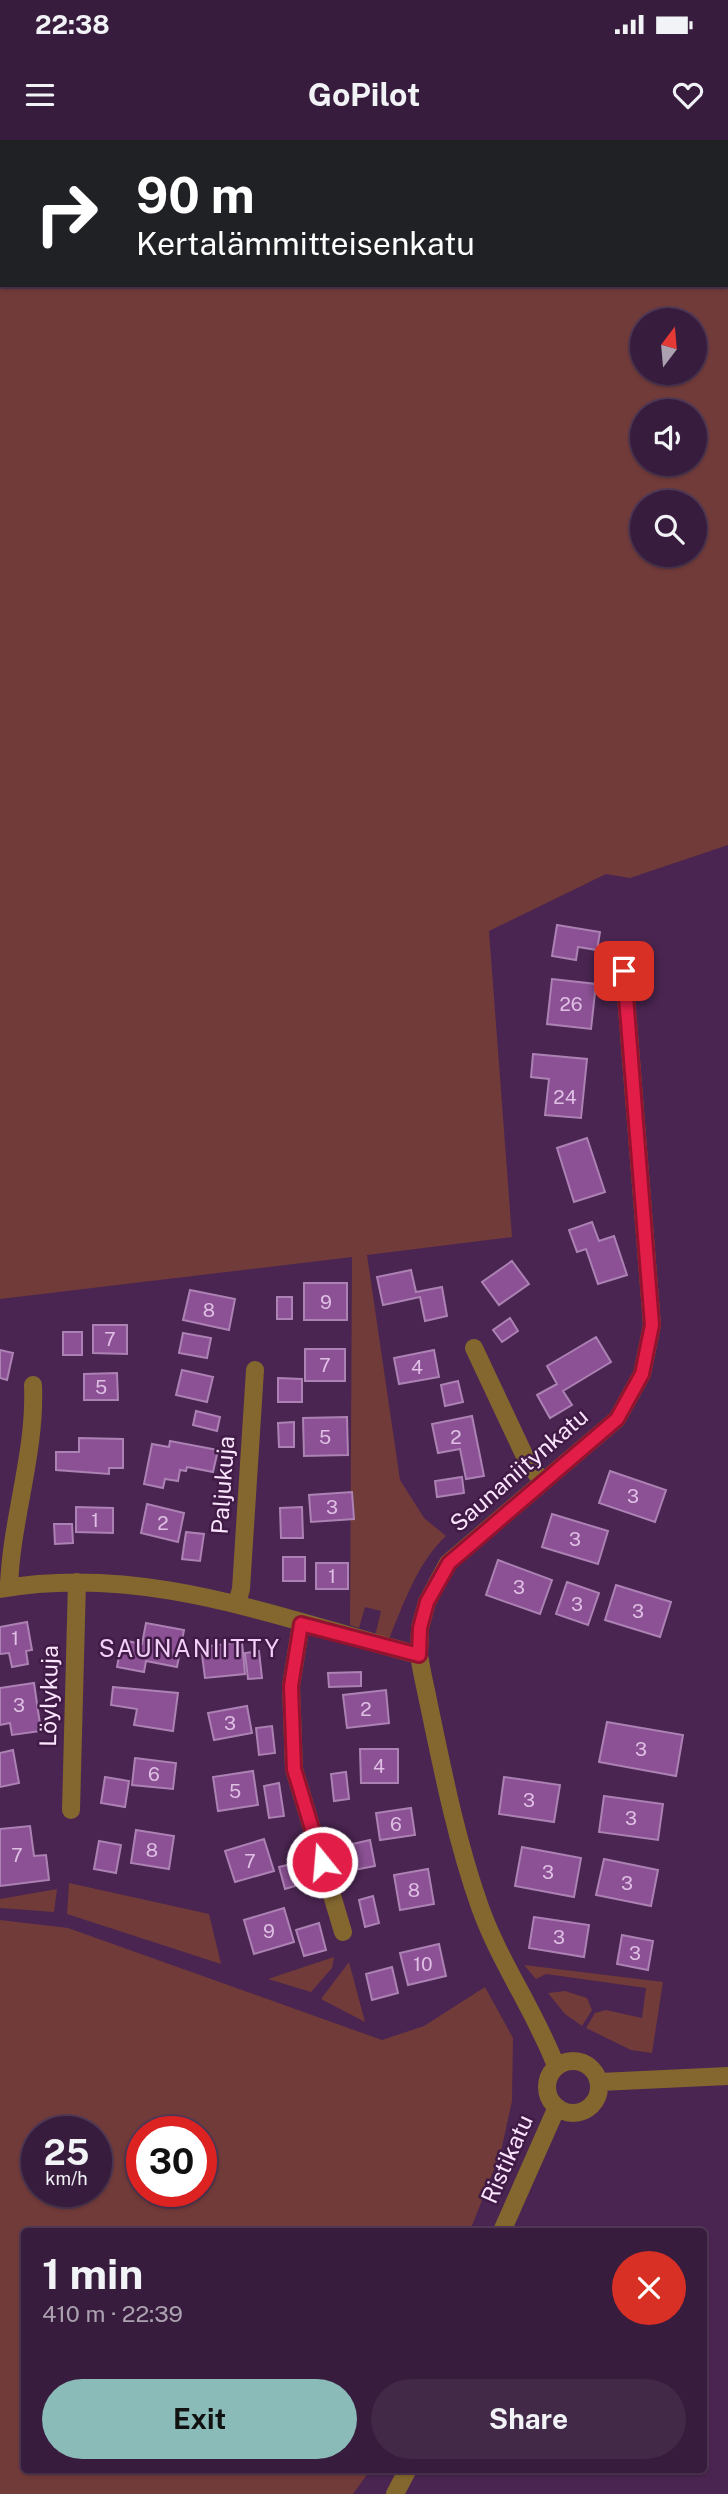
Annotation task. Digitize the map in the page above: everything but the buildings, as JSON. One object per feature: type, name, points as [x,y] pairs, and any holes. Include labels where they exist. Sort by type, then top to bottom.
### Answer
[{"type":"street","name":"Saunaniitynkatu","points":[[556,2066],[542,2029],[513,1982],[480,1908],[454,1821],[419,1655],[420,1628],[427,1602],[449,1563],[617,1419],[648,1358],[652,1325],[624,971]]},
{"type":"street","points":[[474,1348],[528,1463],[543,1482]]},
{"type":"street","name":"Paljukuja","points":[[237,1603],[241,1589],[255,1370]]},
{"type":"street","points":[[33,1385],[34,1410],[4,1588],[77,1582],[142,1584],[237,1603],[301,1624],[419,1655]]},
{"type":"street","name":"Löylykuja","points":[[71,1810],[77,1582]]},
{"type":"street","points":[[301,1624],[291,1686],[294,1769],[343,1932]]},
{"type":"street","points":[[577,2060],[586,2063],[597,2073],[600,2082],[597,2099],[587,2110],[569,2113],[556,2108],[548,2094],[547,2084],[556,2066],[577,2060]]},
{"type":"street","points":[[600,2082],[728,2076]]},
{"type":"street","name":"Ristikatu","points":[[503,2228],[556,2108]]},
{"type":"street","points":[[395,2494],[406,2473]]},
{"type":"shaded area","points":[[0,287],[728,287],[728,845],[630,878],[606,874],[489,931],[512,1237],[367,1255],[400,1480],[424,1518],[446,1536],[419,1571],[389,1639],[375,1636],[381,1611],[365,1607],[359,1628],[350,1625],[352,1257],[0,1299]]},
{"type":"shaded area","points":[[69,1883],[209,1914],[221,1964],[67,1914]]},
{"type":"shaded area","points":[[57,1889],[54,1912],[0,1908],[0,1899]]},
{"type":"shaded area","points":[[0,1920],[68,1928],[382,2040],[424,2026],[485,1987],[513,2038],[512,2101],[501,2151],[471,2228],[21,2228],[21,2473],[368,2473],[353,2494],[0,2494]]},
{"type":"shaded area","points":[[334,1957],[332,1968],[311,1992],[268,1979]]},
{"type":"shaded area","points":[[349,1962],[365,2022],[321,1999]]},
{"type":"shaded area","points":[[524,1965],[663,1982],[652,2053],[631,2050],[586,2028],[595,2013],[606,2010],[642,2018],[646,1988],[546,1974],[536,1979]]},
{"type":"shaded area","points":[[565,1991],[587,1998],[592,2010],[582,2026],[565,2014],[548,1993]]},
{"type":"district","name":"SAUNANIITTY","points":[[190,1649]]},
{"type":"route","points":[[322,1862],[294,1769],[291,1686],[301,1624],[419,1655],[420,1628],[427,1602],[449,1563],[617,1419],[648,1358],[652,1325],[624,971]]}]
